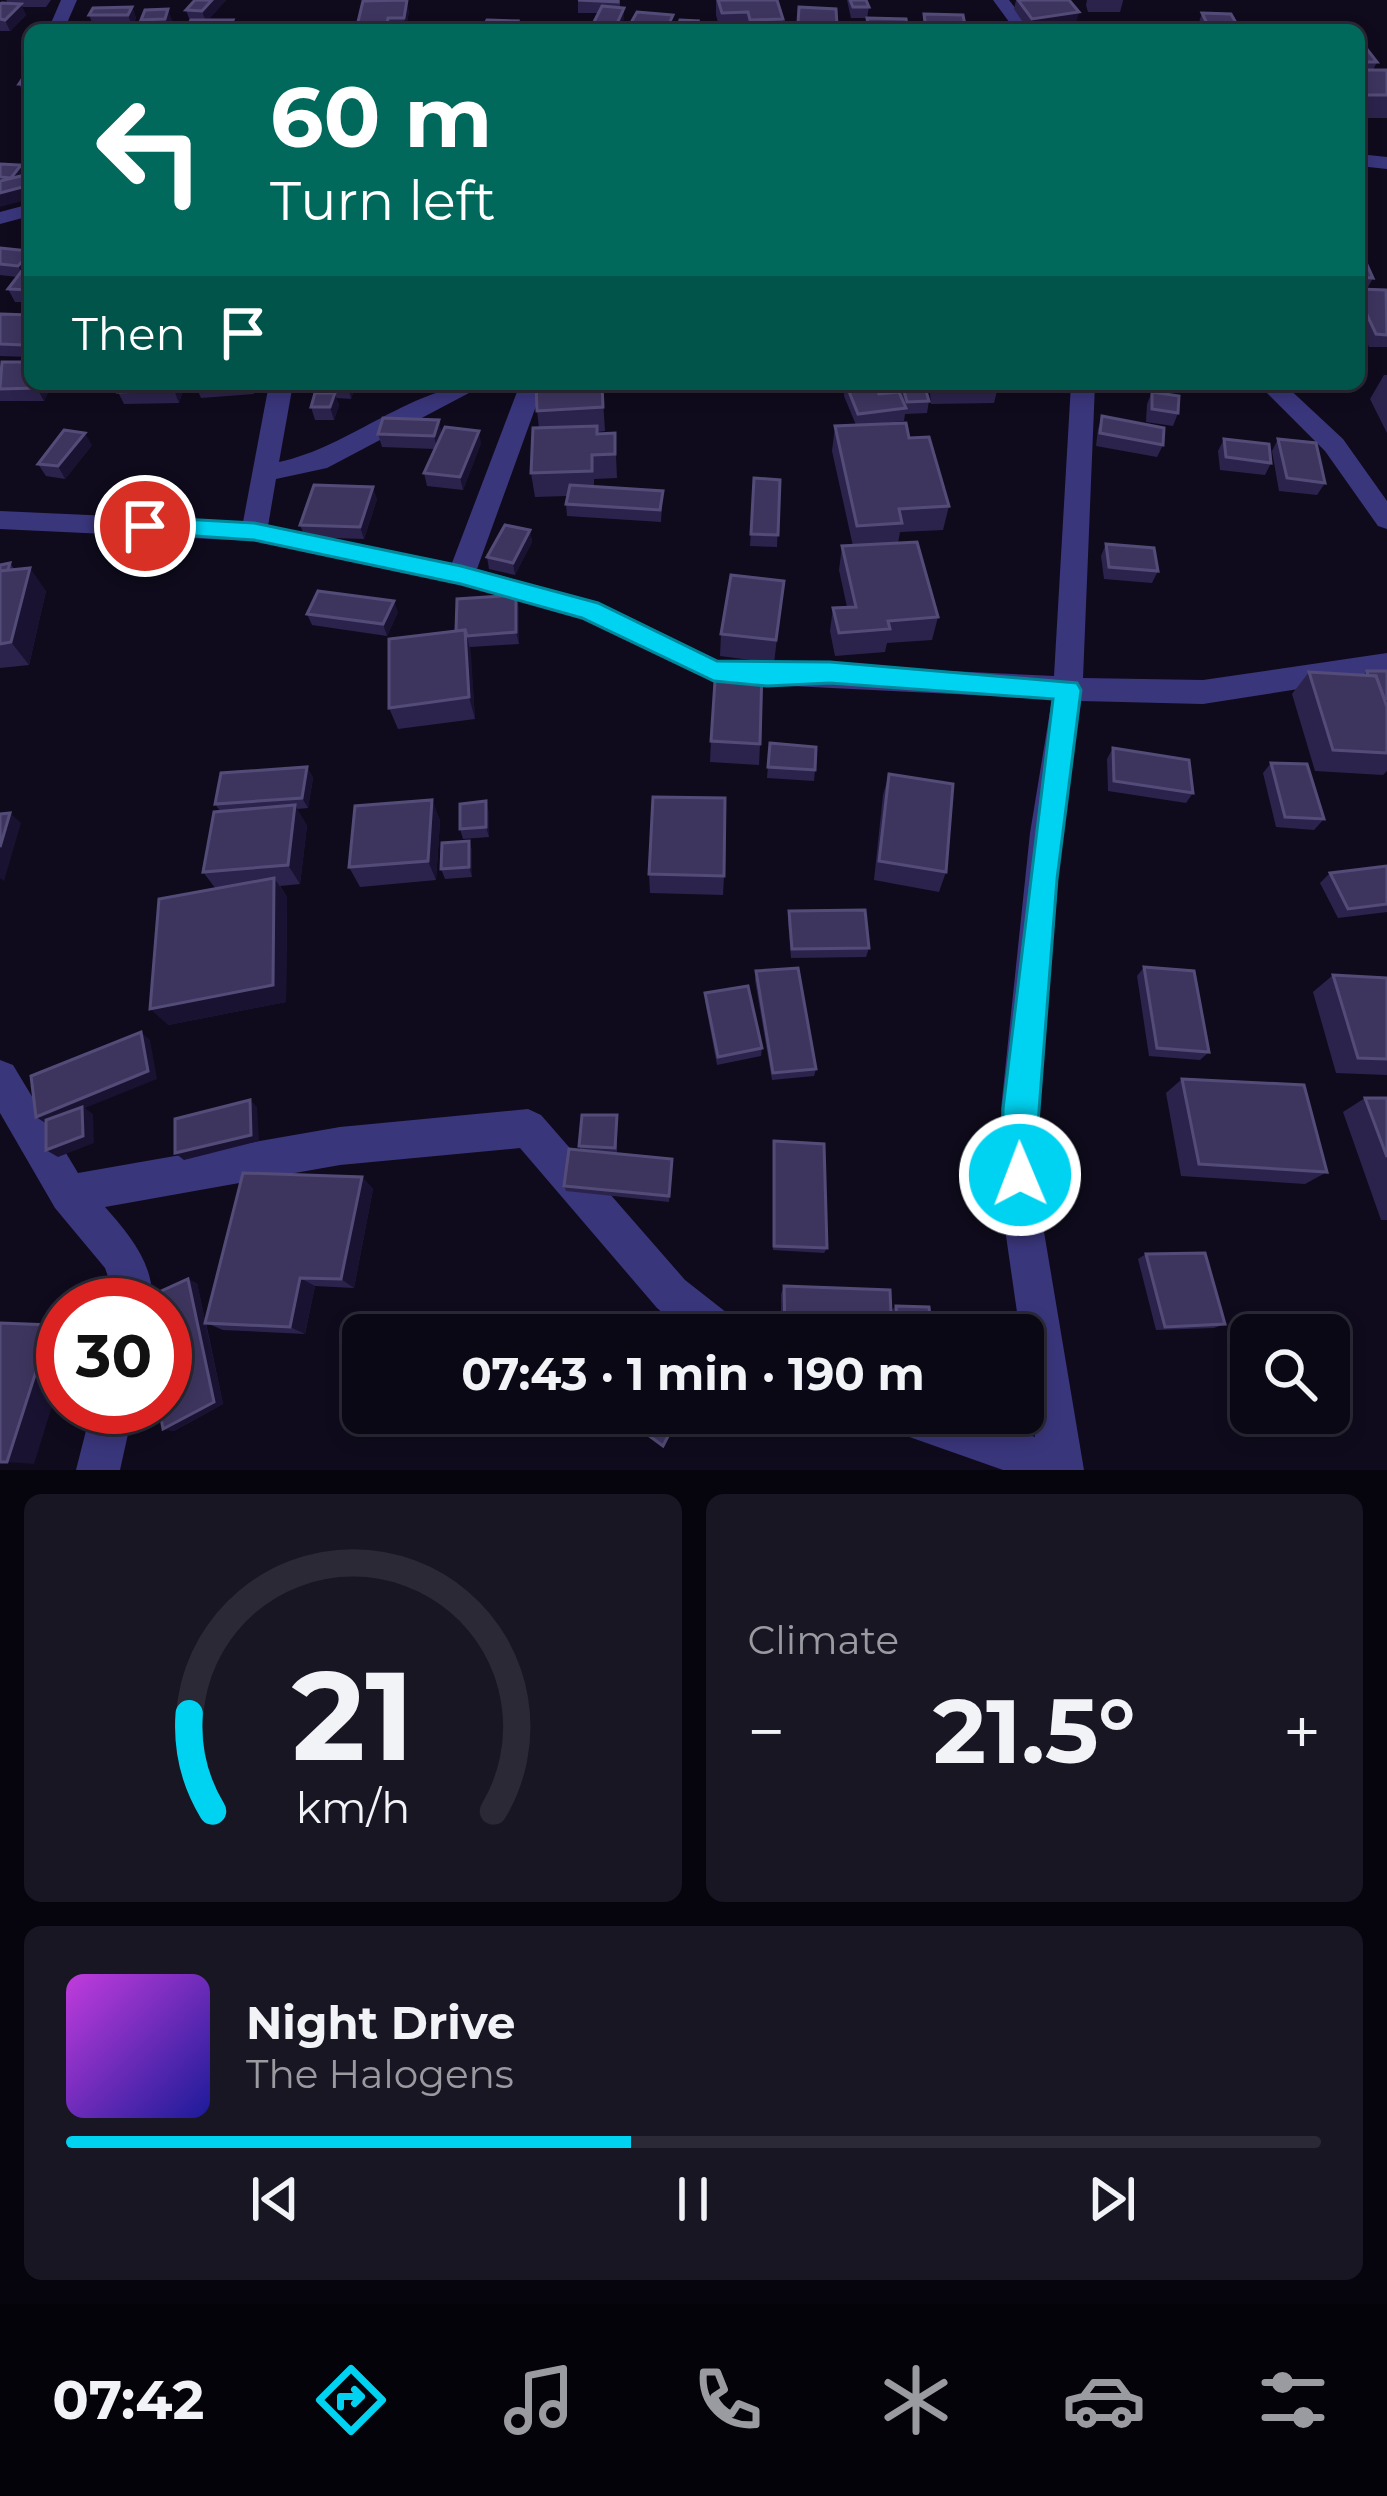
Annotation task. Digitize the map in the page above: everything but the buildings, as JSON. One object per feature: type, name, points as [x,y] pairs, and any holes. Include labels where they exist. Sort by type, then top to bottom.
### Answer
[{"type":"street","points":[[1001,0],[1019,24]]},
{"type":"street","points":[[254,532],[280,390]]},
{"type":"street","points":[[265,473],[318,462],[462,390]]},
{"type":"street","points":[[461,575],[530,390]]},
{"type":"street","points":[[960,1434],[1061,1469],[1021,1208],[1020,1109],[1046,833],[1068,690],[1083,390]]},
{"type":"street","points":[[1276,390],[1334,445],[1387,520]]},
{"type":"street","points":[[0,520],[254,532],[461,575],[589,610],[714,671],[767,676],[830,673],[1068,690],[1203,692],[1387,664]]},
{"type":"street","points":[[0,1078],[69,1194],[121,1256],[128,1278]]},
{"type":"street","points":[[69,1194],[340,1146],[528,1128],[671,1294],[696,1314]]},
{"type":"street","points":[[98,1470],[107,1434]]},
{"type":"route","points":[[145,526],[254,532],[461,575],[589,610],[714,671],[767,676],[830,673],[1068,690],[1046,833],[1020,1109],[1020,1175]]}]
